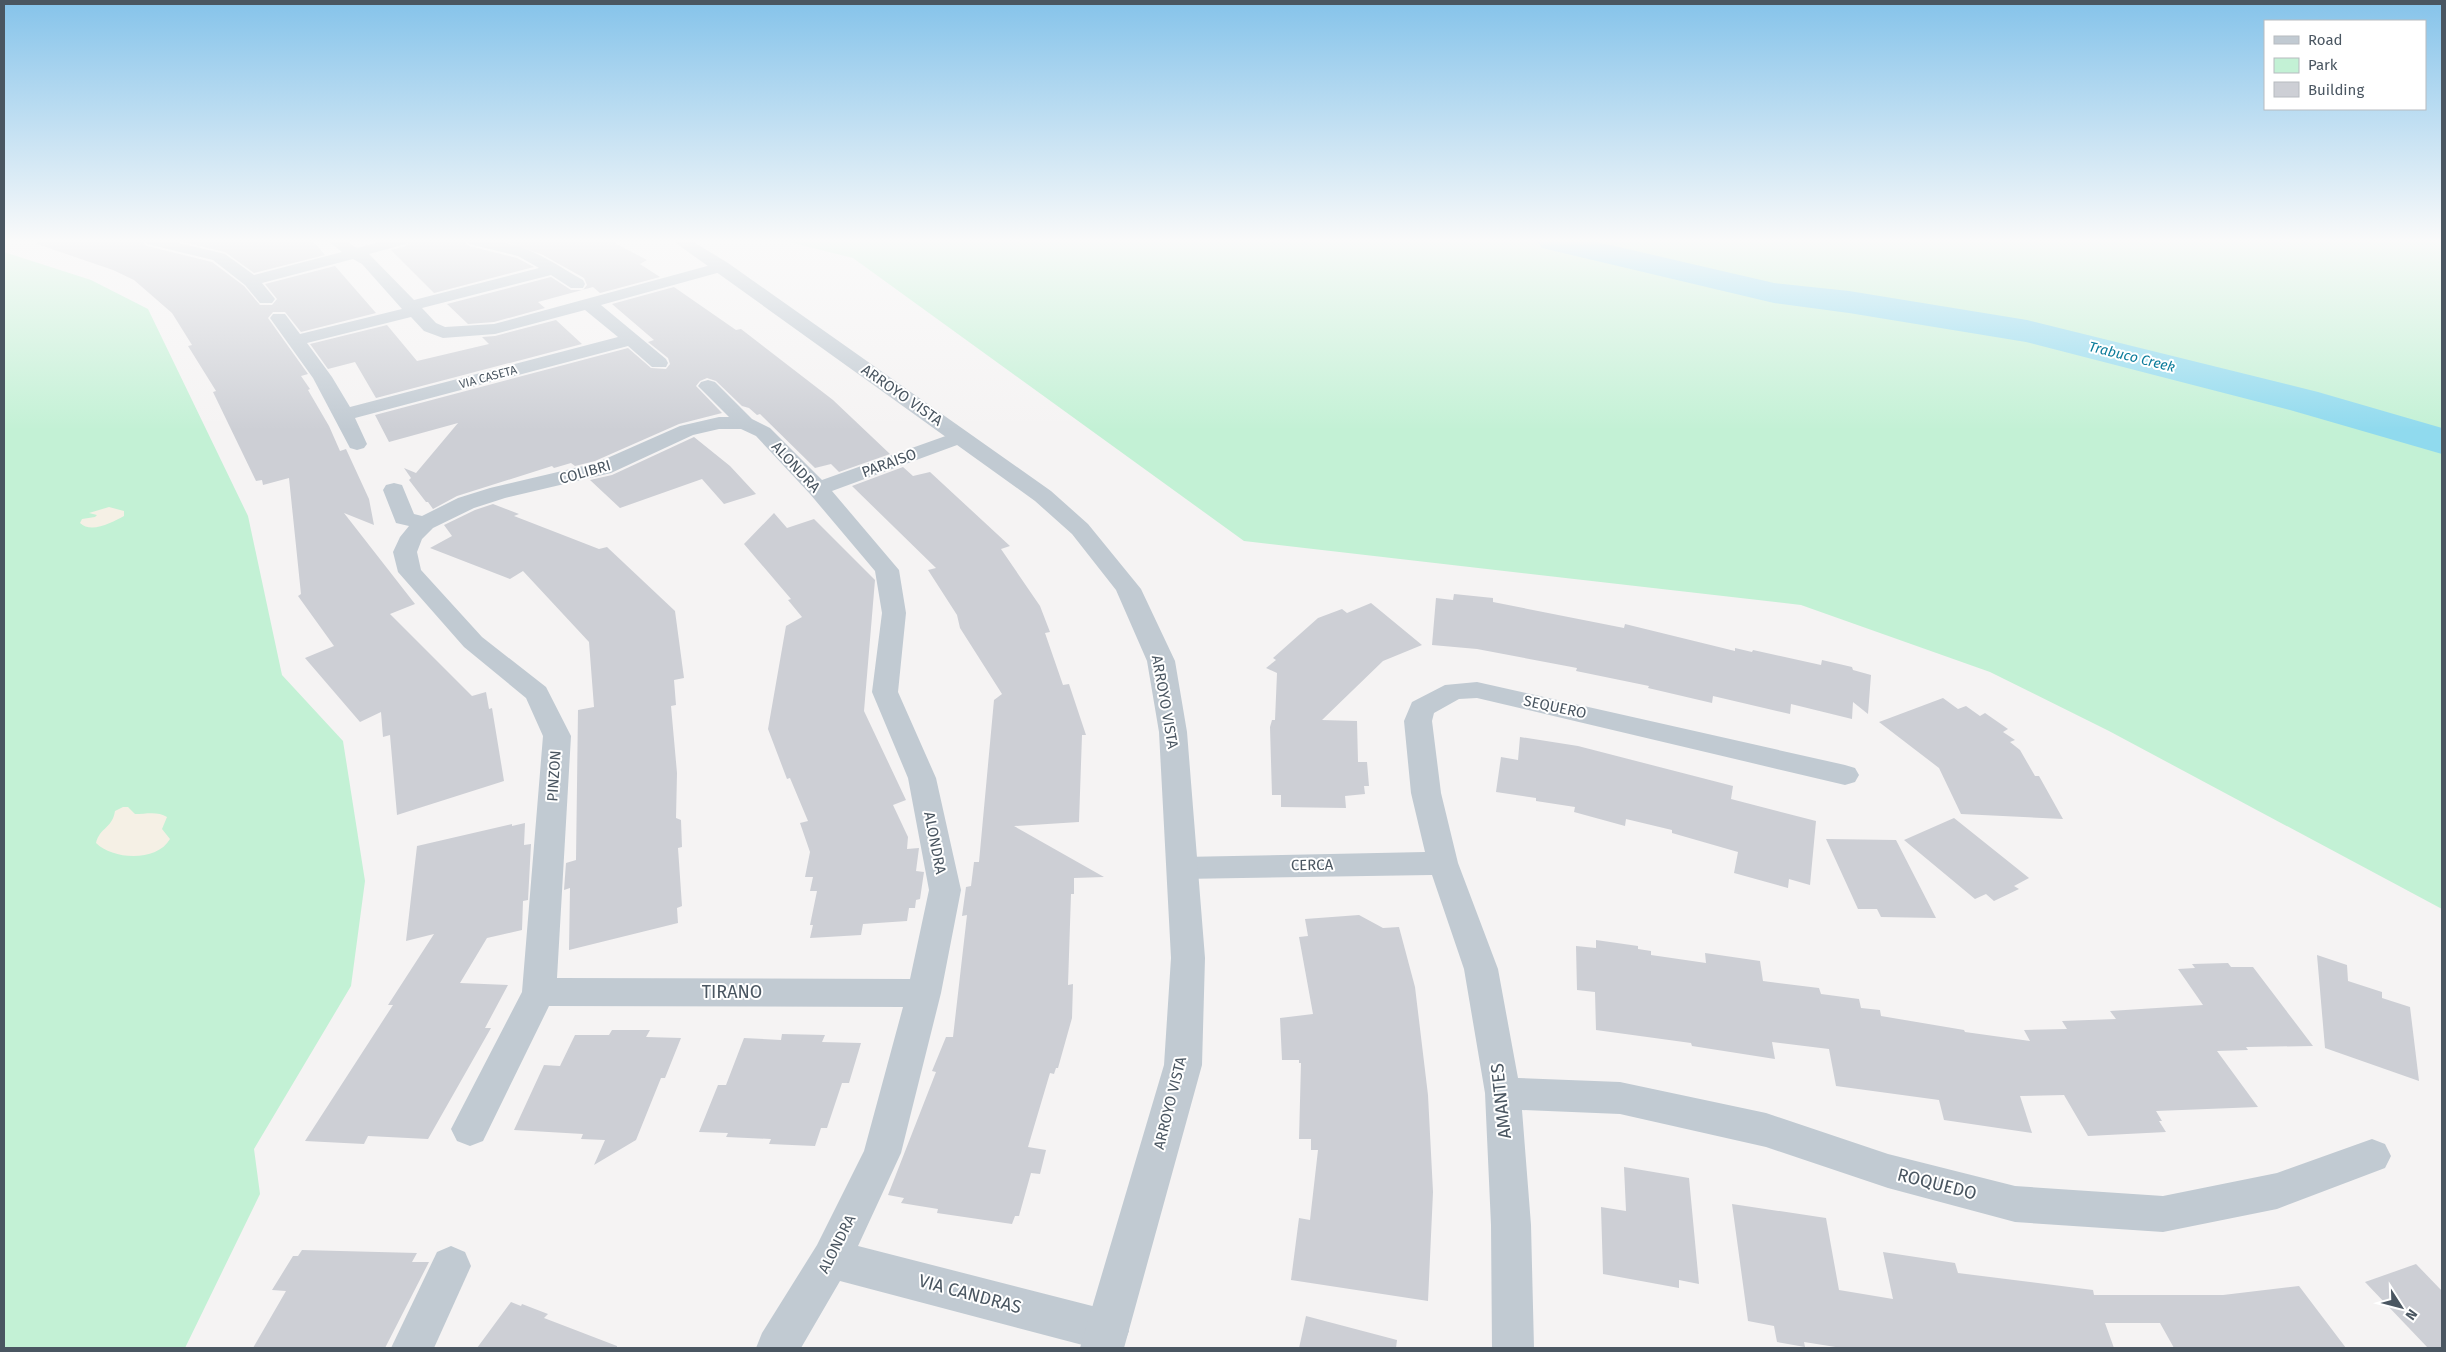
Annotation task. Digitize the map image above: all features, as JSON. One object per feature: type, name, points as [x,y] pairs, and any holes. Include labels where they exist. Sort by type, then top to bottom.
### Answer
[{"type":"street","points":[[408,304],[430,327],[443,333],[495,329],[584,304]]},
{"type":"street","points":[[294,341],[426,304]]},
{"type":"street","points":[[589,304],[659,363]]},
{"type":"street","name":"ARROYO VISTA","points":[[774,304],[1043,496],[1080,530],[1105,558],[1128,589],[1161,661],[1173,732],[1188,958],[1183,1065],[1105,1340]]},
{"type":"street","points":[[279,318],[322,377],[344,415],[357,444]]},
{"type":"street","name":"VIA CASETA","points":[[344,415],[632,340]]},
{"type":"street","name":"ALONDRA","points":[[708,386],[745,423],[764,432],[818,489],[887,570],[894,613],[885,692],[922,778],[945,890],[924,993],[882,1153],[832,1259],[777,1348]]},
{"type":"street","name":"COLIBRI","points":[[425,523],[466,503],[498,492],[603,468],[686,430],[719,423],[745,423]]},
{"type":"street","name":"PARAISO","points":[[818,489],[961,437]]},
{"type":"street","points":[[394,490],[404,518],[425,523]]},
{"type":"street","name":"PINZON","points":[[425,523],[412,537],[406,552],[410,572],[473,642],[537,693],[557,736],[539,992],[470,1129]]},
{"type":"street","name":"SEQUERO","points":[[1443,863],[1426,793],[1418,721],[1422,708],[1454,691],[1477,690],[1574,710],[1844,775]]},
{"type":"street","name":"CERCA","points":[[1182,868],[1443,863]]},
{"type":"street","name":"AMANTES","points":[[1443,863],[1481,969],[1503,1093],[1511,1225],[1513,1348]]},
{"type":"street","name":"TIRANO","points":[[539,992],[924,993]]},
{"type":"street","name":"ROQUEDO","points":[[1503,1093],[1620,1098],[1766,1130],[1888,1171],[2015,1204],[2162,1214],[2277,1191],[2372,1156]]},
{"type":"street","name":"VIA CANDRAS","points":[[832,1259],[1105,1340]]},
{"type":"street","points":[[412,1348],[451,1266]]},
{"type":"green space","points":[[4,304],[138,304],[148,309],[248,516],[282,675],[343,741],[365,881],[351,986],[254,1149],[260,1194],[185,1348],[4,1348]]},
{"type":"green space","points":[[917,304],[2442,304],[2442,909],[2109,731],[1990,672],[1801,605],[1244,541]]},
{"type":"sand","points":[[109,507],[124,511],[124,516],[108,524],[96,527],[85,526],[80,523],[82,519],[97,515],[89,513]]},
{"type":"sand","points":[[128,807],[135,814],[156,813],[167,817],[162,829],[170,839],[155,852],[145,855],[123,855],[104,849],[96,843],[98,838],[111,821],[115,811]]},
{"type":"building","points":[[162,304],[368,304],[376,313],[301,332],[285,312],[273,312],[268,318],[308,374],[301,376],[310,389],[308,390],[329,426],[340,451],[346,449],[369,499],[374,525],[344,513],[415,604],[390,614],[472,696],[486,692],[489,709],[492,708],[504,781],[397,815],[390,735],[383,737],[381,712],[360,722],[305,658],[334,646],[298,596],[301,594],[289,478],[263,485],[262,480],[256,481],[213,392],[216,391],[188,346],[192,345],[172,313]]},
{"type":"building","points":[[447,304],[540,304],[545,308],[494,322],[468,324]]},
{"type":"building","points":[[612,304],[699,304],[736,330],[741,329],[833,400],[890,454],[839,472],[831,464],[815,468],[760,414],[757,415],[749,408],[742,406],[716,381],[707,378],[700,381],[696,386],[722,413],[679,424],[595,461],[575,466],[571,463],[554,468],[552,466],[457,496],[433,509],[409,480],[411,478],[404,468],[416,473],[458,423],[389,442],[375,415],[628,348],[651,368],[666,369],[670,364],[668,358],[648,342],[654,340]]},
{"type":"building","points":[[556,320],[582,344],[376,398],[355,362],[328,369],[310,344],[387,325],[417,361],[489,344],[482,337],[495,336]]},
{"type":"building","points":[[694,437],[730,466],[756,494],[724,504],[702,479],[620,508],[590,480],[612,475]]},
{"type":"building","points":[[903,467],[913,476],[930,472],[1010,546],[1001,549],[1040,606],[1050,632],[1045,633],[1063,685],[1069,684],[1086,735],[1082,735],[1079,822],[1014,826],[1104,877],[1074,878],[1074,894],[1071,894],[1068,985],[1073,984],[1072,1018],[1058,1068],[1056,1068],[1054,1074],[1050,1073],[1028,1147],[1046,1150],[1040,1174],[1031,1173],[1019,1216],[1015,1216],[1012,1224],[937,1213],[938,1209],[901,1203],[904,1198],[888,1195],[936,1072],[932,1071],[946,1037],[953,1037],[967,915],[962,916],[966,887],[971,886],[974,862],[979,862],[994,700],[1002,694],[960,628],[957,615],[928,570],[936,568],[852,486]]},
{"type":"building","points":[[493,504],[519,514],[514,516],[599,549],[607,547],[675,611],[684,678],[674,680],[676,705],[671,706],[677,773],[676,818],[681,820],[682,847],[678,848],[682,906],[677,908],[678,923],[569,950],[570,888],[564,890],[566,863],[576,860],[578,710],[594,707],[589,642],[523,571],[510,579],[430,548],[452,536],[444,525],[475,510]]},
{"type":"building","points":[[774,513],[787,528],[814,519],[875,580],[864,711],[906,800],[893,805],[908,837],[907,849],[919,848],[916,871],[924,872],[920,899],[916,900],[915,908],[909,908],[907,921],[863,924],[861,935],[810,938],[813,925],[810,925],[817,891],[810,891],[813,877],[805,877],[810,852],[800,823],[808,821],[790,778],[787,779],[768,729],[786,626],[802,617],[788,600],[791,599],[744,544]]},
{"type":"building","points":[[1454,594],[1493,598],[1493,602],[1624,628],[1625,624],[1735,651],[1735,648],[1752,652],[1753,650],[1821,665],[1822,660],[1852,667],[1853,670],[1871,675],[1868,714],[1853,702],[1852,719],[1791,704],[1790,714],[1713,696],[1712,703],[1648,688],[1649,686],[1576,671],[1577,668],[1477,649],[1432,645],[1436,598],[1453,600]]},
{"type":"building","points":[[1371,603],[1422,645],[1383,661],[1322,720],[1357,721],[1358,762],[1367,762],[1369,786],[1364,786],[1365,794],[1345,796],[1346,808],[1281,807],[1281,795],[1272,795],[1270,727],[1272,720],[1275,720],[1277,673],[1266,668],[1276,660],[1273,658],[1318,618],[1342,609],[1347,613]]},
{"type":"building","points":[[1943,698],[1958,709],[1966,706],[1980,716],[1985,713],[2008,729],[2003,732],[2015,740],[2010,742],[2020,750],[2035,776],[2039,776],[2063,819],[1961,814],[1939,768],[1879,722]]},
{"type":"building","points":[[1520,737],[1578,746],[1733,786],[1731,799],[1816,821],[1810,885],[1789,879],[1788,888],[1734,873],[1738,852],[1672,833],[1672,830],[1626,819],[1625,826],[1574,812],[1575,807],[1536,801],[1536,798],[1496,792],[1501,757],[1518,760]]},
{"type":"building","points":[[1954,818],[2029,878],[2014,886],[2019,889],[1994,901],[1986,894],[1975,899],[1904,840]]},
{"type":"building","points":[[525,823],[524,845],[531,844],[528,900],[523,901],[522,930],[487,938],[460,983],[508,985],[485,1028],[491,1028],[428,1139],[368,1136],[364,1144],[305,1141],[393,1005],[388,1005],[434,934],[406,941],[417,846],[512,824],[512,826]]},
{"type":"building","points":[[1826,839],[1896,840],[1936,918],[1881,917],[1877,909],[1858,909]]},
{"type":"building","points":[[1359,915],[1383,928],[1399,927],[1415,987],[1428,1095],[1433,1192],[1428,1301],[1291,1280],[1299,1218],[1310,1220],[1318,1150],[1311,1150],[1311,1139],[1299,1139],[1301,1063],[1299,1063],[1299,1060],[1282,1060],[1280,1018],[1313,1014],[1299,937],[1308,936],[1305,919]]},
{"type":"building","points":[[1596,940],[1638,946],[1638,949],[1651,951],[1651,955],[1706,963],[1705,953],[1760,961],[1763,981],[1819,988],[1821,994],[1859,999],[1861,1008],[1880,1010],[1881,1016],[1964,1030],[1965,1032],[2030,1041],[2024,1030],[2067,1029],[2062,1021],[2116,1019],[2110,1011],[2203,1005],[2178,969],[2195,968],[2192,964],[2228,963],[2231,967],[2253,967],[2313,1046],[2246,1047],[2248,1050],[2217,1051],[2258,1107],[2156,1111],[2162,1121],[2159,1121],[2166,1132],[2088,1136],[2064,1095],[2020,1096],[2032,1133],[1944,1120],[1939,1100],[1836,1086],[1829,1049],[1772,1042],[1775,1059],[1692,1046],[1691,1043],[1596,1030],[1595,992],[1577,990],[1576,946],[1596,948]]},
{"type":"building","points":[[2317,955],[2347,965],[2348,981],[2382,992],[2382,998],[2410,1007],[2419,1081],[2325,1048]]},
{"type":"building","points":[[612,1030],[650,1030],[646,1037],[681,1038],[665,1078],[661,1078],[636,1140],[594,1165],[605,1140],[581,1139],[583,1134],[514,1130],[544,1065],[560,1066],[575,1035],[609,1035]]},
{"type":"building","points":[[782,1034],[825,1035],[822,1042],[861,1043],[849,1083],[842,1083],[827,1128],[821,1128],[815,1146],[769,1144],[771,1139],[726,1137],[728,1133],[699,1132],[718,1085],[726,1085],[744,1038],[781,1040]]},
{"type":"building","points":[[1624,1167],[1689,1178],[1699,1284],[1679,1280],[1679,1288],[1603,1274],[1601,1207],[1626,1211]]},
{"type":"building","points":[[1732,1204],[1826,1218],[1839,1290],[1893,1299],[1883,1252],[1955,1263],[1958,1273],[2093,1290],[2094,1295],[2223,1295],[2299,1286],[2346,1348],[2174,1348],[2160,1323],[2105,1323],[2114,1348],[1842,1348],[1804,1342],[1805,1347],[1777,1342],[1774,1326],[1748,1321]]},
{"type":"building","points":[[302,1250],[417,1253],[412,1262],[429,1262],[385,1348],[253,1348],[286,1291],[272,1290],[293,1256],[298,1256]]},
{"type":"building","points":[[2416,1264],[2442,1291],[2442,1348],[2428,1348],[2365,1282]]},
{"type":"building","points":[[511,1302],[548,1314],[544,1318],[617,1346],[617,1348],[477,1348]]},
{"type":"building","points":[[1306,1316],[1397,1340],[1396,1348],[1299,1348]]},
{"type":"waterway","name":"Trabuco Creek","points":[[1862,304],[2027,331],[2304,401],[2442,441]]}]
